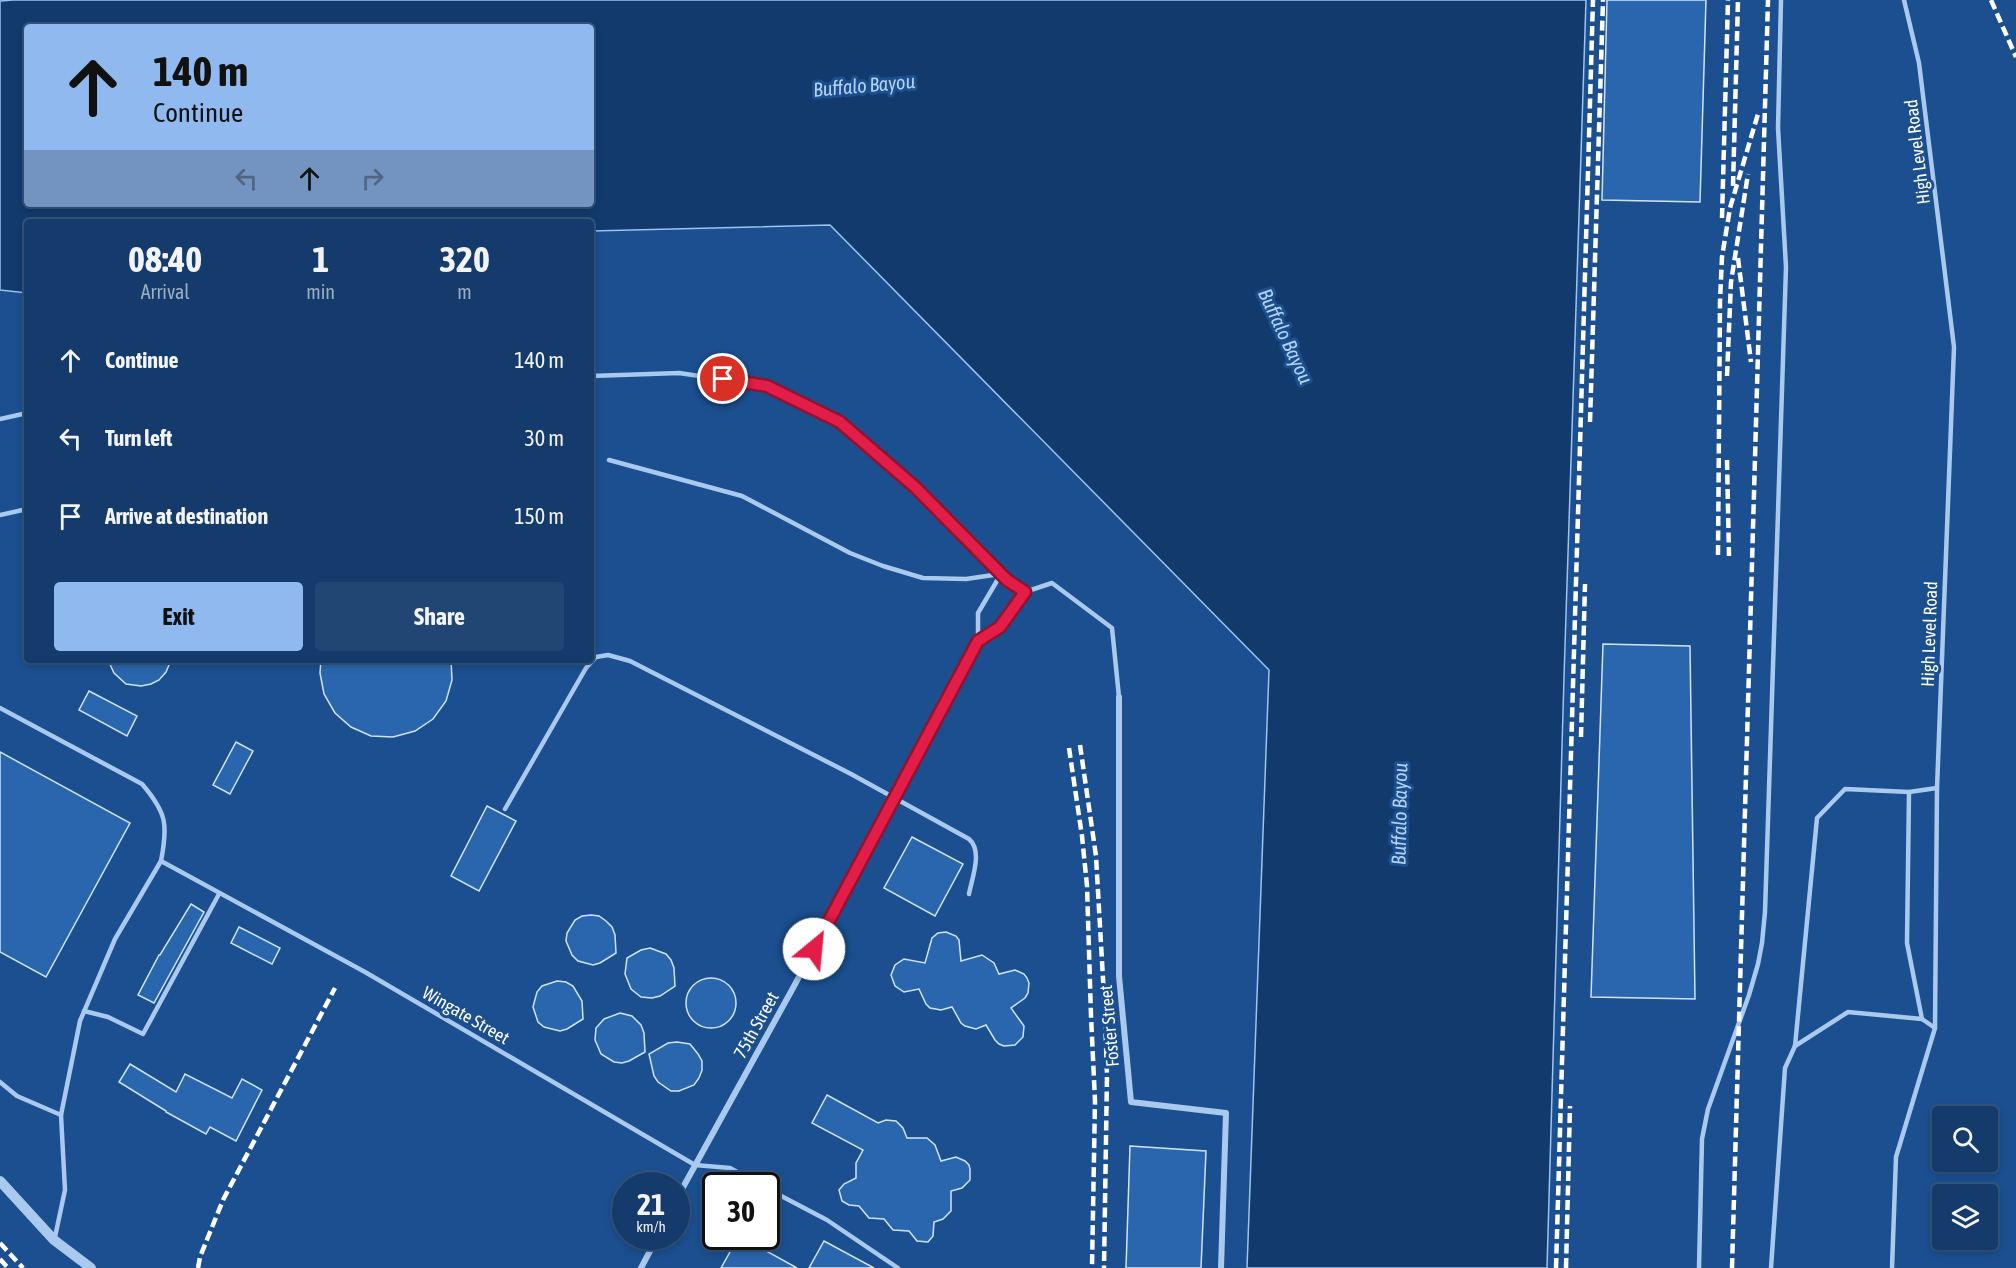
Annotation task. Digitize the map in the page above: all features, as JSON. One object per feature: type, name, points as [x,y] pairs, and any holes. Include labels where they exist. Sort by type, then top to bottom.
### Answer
[{"type":"street","name":"75th Street","points":[[690,1174],[793,988],[978,641]]},
{"type":"street","name":"Foster Street","points":[[1119,697],[1119,976],[1131,1102],[1226,1113],[1221,1268]]},
{"type":"street","points":[[0,1181],[54,1240],[91,1268]]},
{"type":"street","points":[[641,1268],[651,1250]]},
{"type":"lane","points":[[1699,1268],[1702,1139],[1708,1109],[1758,964],[1765,912],[1786,267],[1778,128],[1781,0]]},
{"type":"lane","name":"High Level Road","points":[[1892,1268],[1896,1157],[1935,1028],[1937,788],[1954,348],[1919,63],[1904,0]]},
{"type":"lane","points":[[594,376],[679,373],[767,386],[840,422],[915,487],[1001,574],[1025,592]]},
{"type":"lane","points":[[0,419],[24,414]]},
{"type":"lane","points":[[609,460],[742,496],[850,553],[923,578],[966,579],[1001,574]]},
{"type":"lane","points":[[0,515],[24,510]]},
{"type":"lane","points":[[978,641],[978,613],[1001,574]]},
{"type":"lane","points":[[978,641],[1000,627],[1025,592],[1052,583],[1112,628],[1119,697]]},
{"type":"lane","points":[[594,659],[608,655],[630,660],[894,797],[974,843],[975,863],[969,894]]},
{"type":"lane","points":[[505,809],[591,663]]},
{"type":"lane","points":[[0,708],[142,784],[161,810],[166,825],[161,861],[115,939],[80,1021],[61,1115],[65,1190],[54,1240]]},
{"type":"lane","points":[[1771,1268],[1785,1068],[1795,1046],[1817,818],[1845,789],[1909,792],[1937,788]]},
{"type":"lane","points":[[1909,792],[1907,943],[1922,1019]]},
{"type":"lane","name":"Wingate Street","points":[[161,861],[365,972],[695,1165]]},
{"type":"lane","points":[[84,1011],[108,1017],[143,1034],[219,894]]},
{"type":"lane","points":[[1795,1046],[1848,1012],[1922,1019],[1935,1028]]},
{"type":"lane","points":[[0,1082],[17,1096],[61,1115]]},
{"type":"lane","points":[[695,1165],[730,1168],[737,1172]]},
{"type":"lane","points":[[780,1195],[826,1220],[898,1268]]},
{"type":"water","name":"Buffalo Bayou","points":[[1586,0],[1547,1268],[1247,1268],[1269,670],[830,225],[594,231],[594,219],[24,219],[24,293],[0,290],[0,1]]},
{"type":"building","points":[[1607,0],[1706,0],[1700,202],[1602,200]]},
{"type":"building","points":[[1603,644],[1690,646],[1695,999],[1591,997]]},
{"type":"building","points":[[109,663],[170,663],[159,680],[141,686],[126,684],[114,673]]},
{"type":"building","points":[[321,663],[451,663],[452,680],[446,701],[433,719],[415,731],[393,737],[371,736],[351,727],[335,713],[324,694],[320,673]]},
{"type":"building","points":[[89,691],[137,716],[127,736],[79,710]]},
{"type":"building","points":[[236,742],[253,751],[230,794],[213,785]]},
{"type":"building","points":[[0,752],[130,823],[46,977],[0,952]]},
{"type":"building","points":[[487,806],[516,821],[479,891],[451,876]]},
{"type":"building","points":[[912,837],[963,864],[935,916],[884,888]]},
{"type":"building","points":[[191,904],[204,912],[154,1003],[138,995],[159,955]]},
{"type":"building","points":[[591,915],[599,916],[612,927],[616,953],[593,965],[578,961],[572,955],[566,941],[567,933],[575,920]]},
{"type":"building","points":[[239,927],[280,948],[272,964],[231,943]]},
{"type":"building","points":[[946,932],[956,936],[959,940],[961,961],[982,955],[994,963],[999,974],[1015,970],[1027,978],[1028,993],[1011,1008],[1024,1026],[1023,1037],[1015,1045],[999,1044],[986,1025],[976,1029],[965,1026],[952,1007],[941,1010],[930,1008],[919,989],[904,992],[895,986],[891,975],[895,965],[904,959],[925,963],[932,938],[938,933]]},
{"type":"building","points":[[650,948],[666,954],[671,960],[675,986],[660,996],[652,998],[641,997],[631,989],[625,974],[627,958]]},
{"type":"building","points":[[711,978],[725,982],[732,989],[736,1003],[732,1017],[725,1024],[711,1028],[697,1024],[690,1017],[686,1003],[690,989],[697,982]]},
{"type":"building","points":[[557,981],[573,986],[582,1001],[583,1019],[560,1031],[544,1027],[538,1022],[533,1007],[537,992],[542,986]]},
{"type":"building","points":[[620,1013],[632,1016],[641,1025],[645,1052],[622,1063],[614,1062],[601,1054],[595,1040],[596,1028],[604,1019]]},
{"type":"building","points":[[668,1043],[690,1044],[702,1061],[702,1070],[694,1085],[679,1091],[671,1091],[658,1082],[654,1076],[649,1054]]},
{"type":"building","points":[[130,1064],[176,1092],[185,1074],[232,1098],[242,1079],[262,1090],[236,1141],[210,1127],[206,1134],[119,1082]]},
{"type":"building","points":[[827,1095],[878,1123],[886,1120],[896,1121],[903,1128],[907,1138],[927,1138],[935,1145],[941,1161],[956,1157],[969,1165],[970,1180],[962,1188],[951,1191],[951,1211],[943,1219],[934,1222],[933,1236],[928,1242],[917,1241],[909,1231],[893,1230],[884,1219],[869,1218],[859,1206],[849,1205],[842,1201],[839,1190],[844,1184],[856,1178],[856,1163],[863,1150],[812,1123]]},
{"type":"building","points":[[1130,1146],[1206,1151],[1201,1268],[1126,1268]]},
{"type":"building","points":[[824,1241],[874,1268],[809,1268]]},
{"type":"building","points":[[731,1250],[764,1250],[797,1268],[721,1268]]},
{"type":"railway","points":[[1556,1268],[1593,0]]},
{"type":"railway","points":[[1590,422],[1603,0]]},
{"type":"railway","points":[[1722,218],[1728,0]]},
{"type":"railway","points":[[1733,186],[1738,0]]},
{"type":"railway","points":[[1732,1268],[1768,0]]},
{"type":"railway","points":[[1991,0],[2016,57]]},
{"type":"railway","points":[[1718,555],[1722,257],[1730,208],[1758,114]]},
{"type":"railway","points":[[1727,376],[1731,282],[1748,174]]},
{"type":"railway","points":[[1738,258],[1751,362]]},
{"type":"railway","points":[[1727,460],[1729,556]]},
{"type":"railway","points":[[1581,737],[1585,584]]},
{"type":"railway","points":[[1080,745],[1096,856],[1105,1014],[1107,1075],[1104,1268]]},
{"type":"railway","points":[[1069,748],[1087,886],[1095,1101],[1092,1268]]},
{"type":"railway","points":[[198,1268],[200,1257],[223,1200],[335,988]]},
{"type":"railway","points":[[1566,1268],[1570,1106]]},
{"type":"railway","points":[[0,1243],[23,1268]]},
{"type":"railway","points":[[0,1259],[8,1268]]},
{"type":"route","points":[[723,379],[767,386],[840,422],[915,487],[1007,580],[1025,592],[1000,627],[978,641],[814,949]]}]
